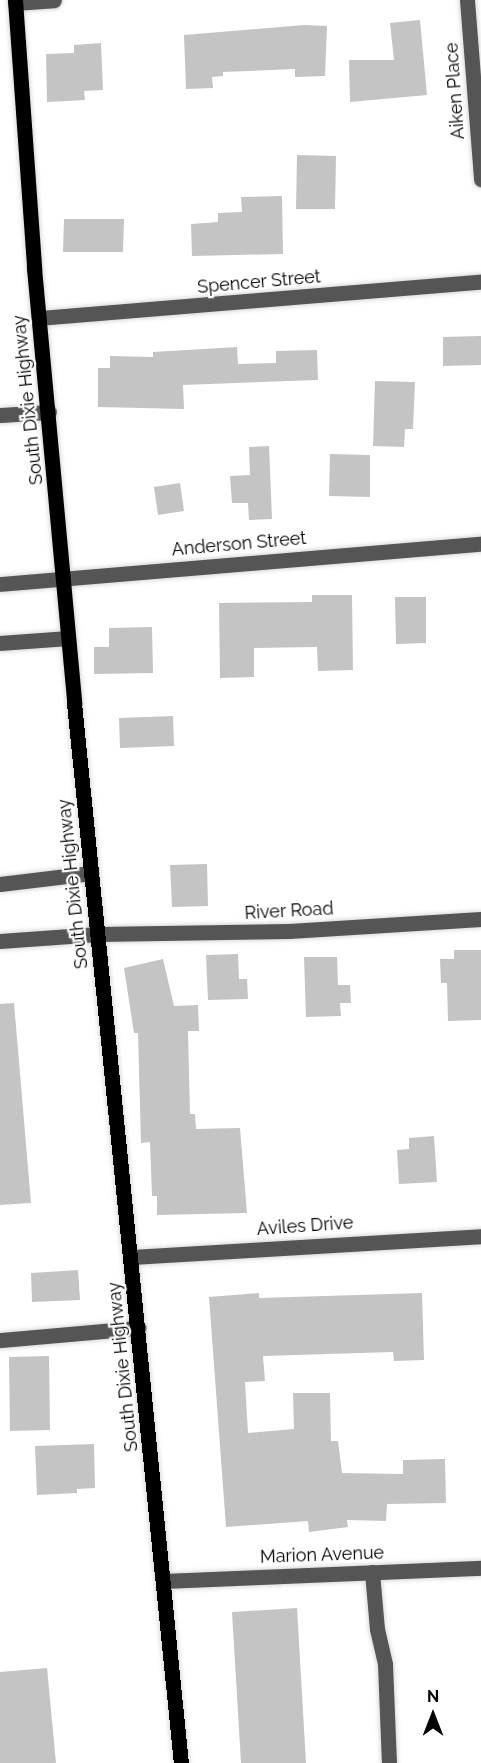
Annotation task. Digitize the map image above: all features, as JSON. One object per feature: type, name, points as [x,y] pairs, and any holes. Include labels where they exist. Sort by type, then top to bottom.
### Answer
[{"type":"main road","name":"South Dixie Highway","points":[[15,2],[39,318],[68,638],[165,1581],[181,1763]]},
{"type":"street","points":[[15,2],[54,0]]},
{"type":"street","name":"Aiken Place","points":[[468,0],[481,179]]},
{"type":"street","name":"Spencer Street","points":[[39,318],[481,282]]},
{"type":"street","points":[[0,415],[49,412]]},
{"type":"street","name":"Anderson Street","points":[[0,584],[481,544]]},
{"type":"street","points":[[0,643],[68,638]]},
{"type":"street","points":[[0,884],[91,873]]},
{"type":"street","name":"River Road","points":[[0,940],[98,934],[290,931],[481,919]]},
{"type":"street","name":"Aviles Drive","points":[[131,1257],[481,1236]]},
{"type":"street","points":[[0,1340],[138,1328]]},
{"type":"street","name":"Marion Avenue","points":[[165,1581],[481,1568]]},
{"type":"street","points":[[372,1572],[376,1629],[385,1664],[389,1763]]},
{"type":"building","points":[[420,20],[427,95],[350,102],[349,60],[394,60],[390,23]]},
{"type":"building","points":[[304,25],[327,26],[325,76],[295,77],[295,69],[223,72],[223,76],[212,77],[213,88],[186,89],[184,35]]},
{"type":"building","points":[[101,43],[103,90],[84,91],[85,100],[47,102],[46,54],[74,53],[74,45]]},
{"type":"building","points":[[297,155],[336,156],[335,209],[296,209]]},
{"type":"building","points":[[282,196],[283,254],[192,256],[191,224],[218,222],[218,213],[242,212],[241,197]]},
{"type":"building","points":[[64,219],[124,219],[123,252],[63,252]]},
{"type":"building","points":[[481,336],[481,365],[443,366],[443,337]]},
{"type":"building","points":[[237,347],[238,364],[276,363],[276,351],[317,350],[318,380],[183,385],[184,409],[98,407],[98,368],[110,368],[110,356],[153,357],[153,352]]},
{"type":"building","points":[[375,381],[415,382],[413,429],[405,429],[404,447],[373,446]]},
{"type":"building","points":[[269,446],[272,519],[249,520],[248,503],[232,503],[230,476],[250,475],[249,447]]},
{"type":"building","points":[[330,454],[370,455],[370,497],[329,496]]},
{"type":"building","points":[[180,483],[184,511],[158,515],[154,487]]},
{"type":"building","points":[[312,595],[352,595],[353,670],[318,671],[317,647],[254,648],[254,677],[220,678],[219,603],[312,602]]},
{"type":"building","points":[[395,597],[426,597],[426,643],[396,644]]},
{"type":"building","points":[[152,627],[153,673],[94,674],[94,647],[109,647],[109,628]]},
{"type":"building","points":[[173,716],[174,746],[120,748],[119,718]]},
{"type":"building","points":[[207,864],[208,906],[172,907],[170,865]]},
{"type":"building","points":[[454,950],[481,950],[481,1020],[448,1021],[447,983],[441,983],[440,959],[454,959]]},
{"type":"building","points":[[238,954],[239,979],[247,979],[248,999],[208,1000],[206,955]]},
{"type":"building","points":[[304,957],[337,957],[338,985],[350,985],[351,1003],[340,1003],[341,1016],[306,1017]]},
{"type":"building","points":[[163,959],[174,1006],[198,1005],[199,1031],[188,1031],[190,1114],[195,1114],[196,1129],[240,1128],[247,1213],[157,1215],[157,1196],[152,1196],[150,1142],[141,1143],[138,1033],[134,1033],[124,968]]},
{"type":"building","points":[[14,1003],[31,1203],[0,1205],[0,1004]]},
{"type":"building","points":[[434,1136],[437,1182],[399,1184],[397,1150],[409,1149],[409,1138]]},
{"type":"building","points":[[78,1270],[80,1300],[32,1302],[31,1273]]},
{"type":"building","points":[[259,1293],[259,1298],[422,1293],[424,1360],[394,1361],[393,1352],[263,1356],[265,1381],[245,1382],[248,1433],[294,1429],[293,1393],[330,1393],[331,1441],[338,1441],[342,1473],[403,1474],[403,1460],[445,1459],[446,1503],[387,1504],[386,1521],[347,1520],[348,1527],[309,1532],[308,1521],[226,1527],[209,1297]]},
{"type":"building","points":[[49,1356],[50,1430],[10,1431],[9,1357]]},
{"type":"building","points":[[94,1444],[95,1488],[77,1489],[77,1493],[37,1495],[35,1446]]},
{"type":"building","points":[[297,1608],[306,1763],[241,1763],[232,1612]]},
{"type":"building","points":[[47,1668],[56,1763],[0,1763],[0,1672]]}]
